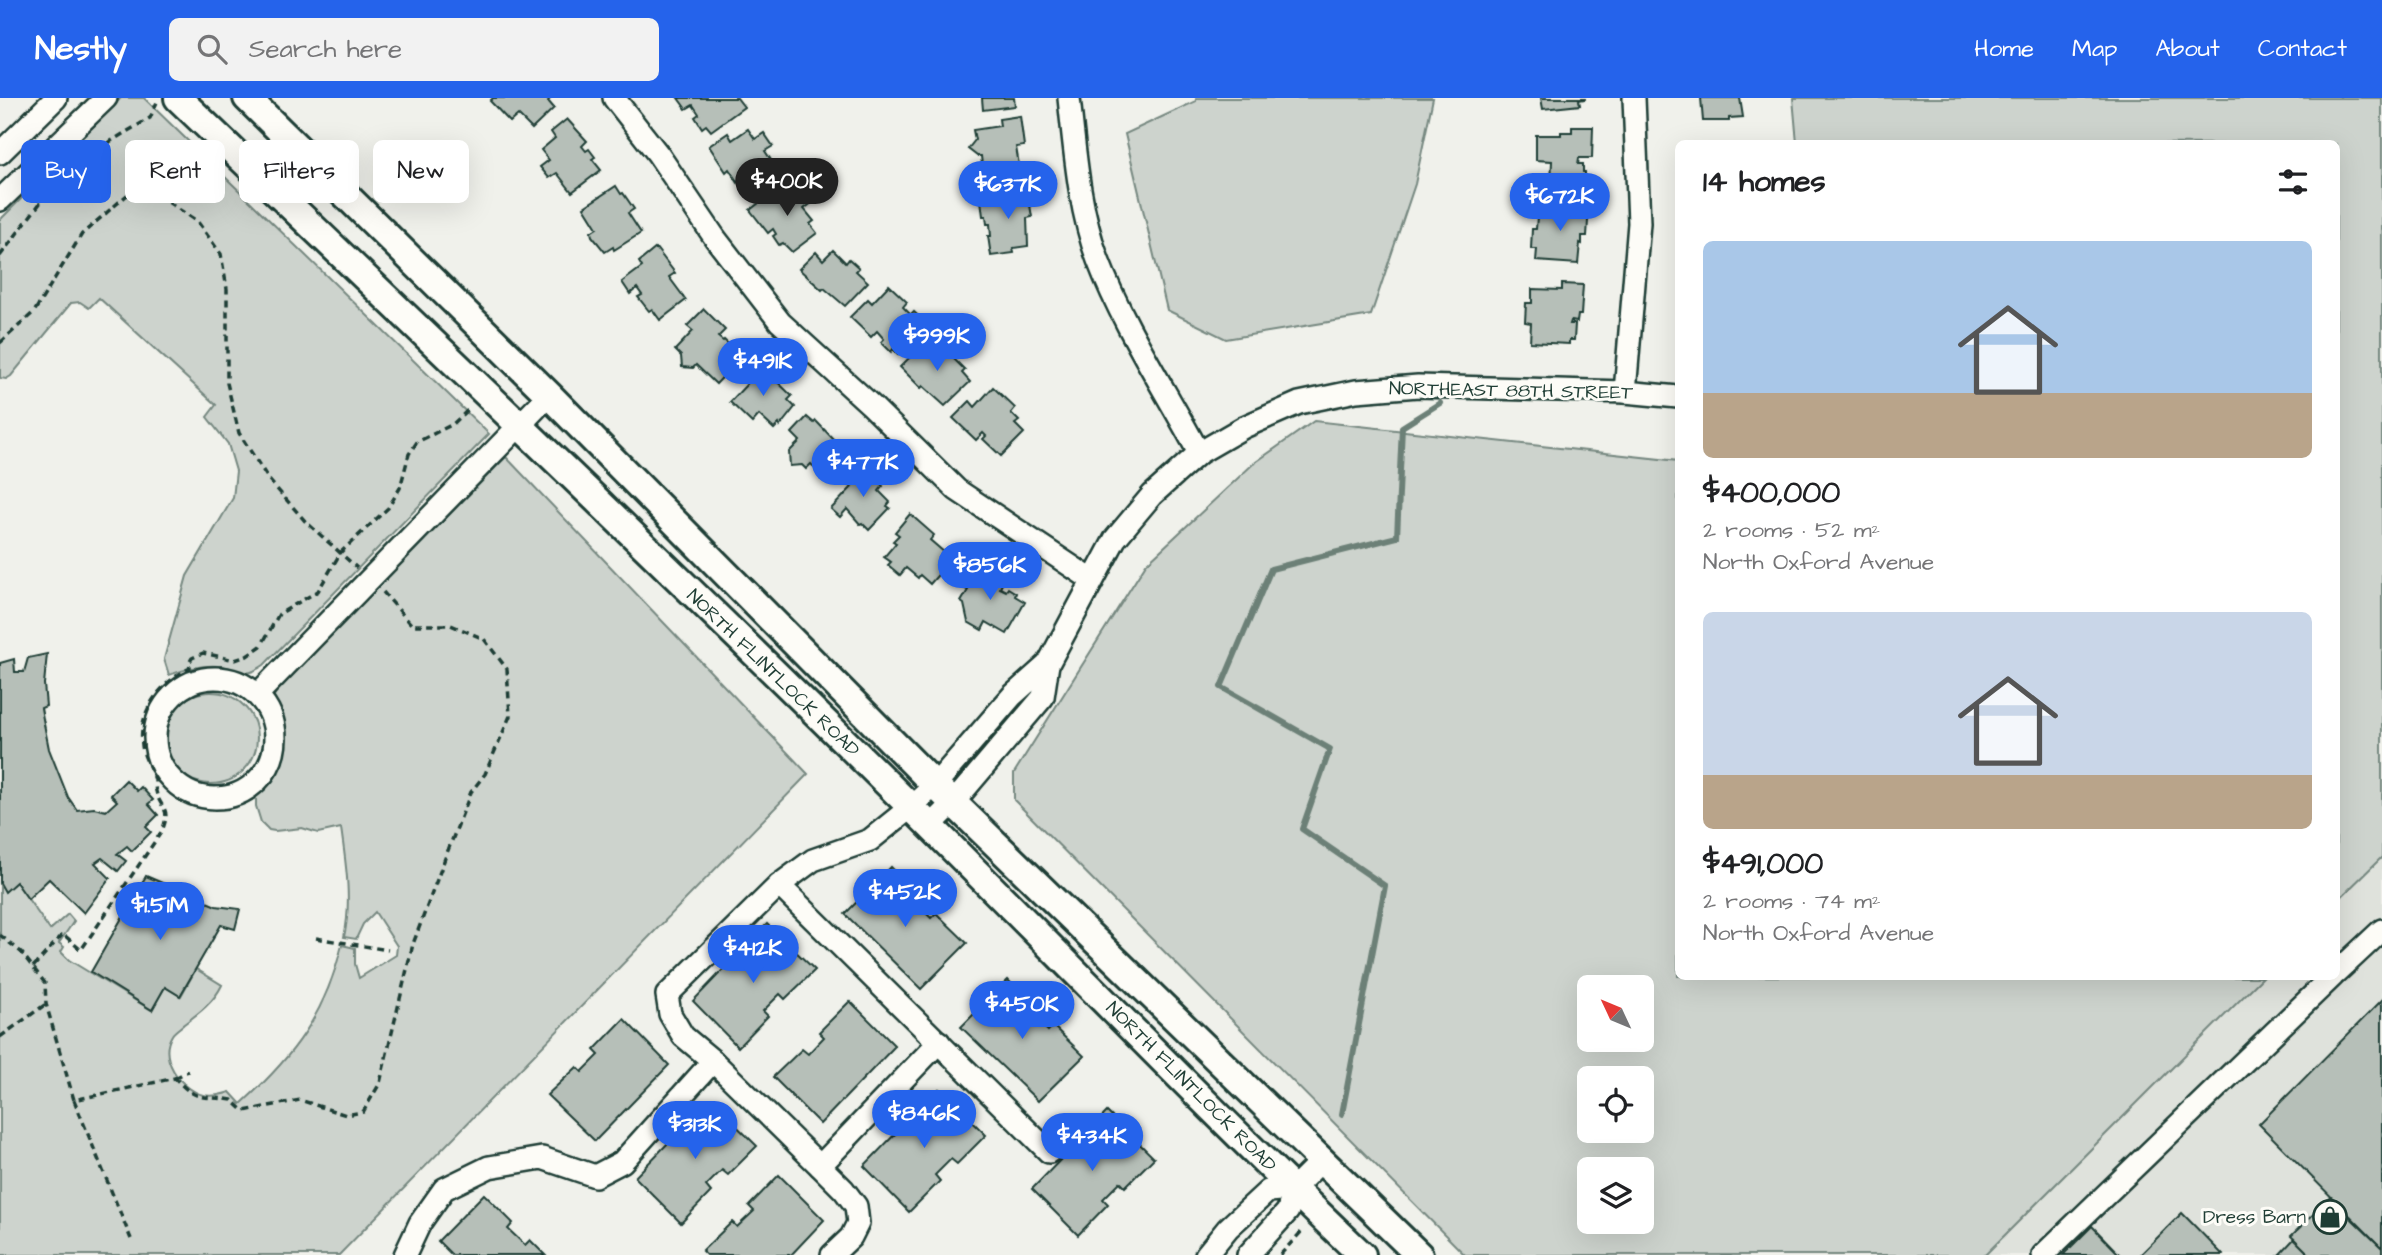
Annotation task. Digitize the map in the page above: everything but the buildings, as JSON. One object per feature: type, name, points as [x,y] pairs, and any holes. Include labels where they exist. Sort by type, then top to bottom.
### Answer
[{"type":"main road","name":"NORTH FLINTLOCK ROAD","points":[[247,98],[549,395],[944,794],[1419,1255]]},
{"type":"main road","name":"NORTH FLINTLOCK ROAD","points":[[168,99],[518,424],[911,807],[1362,1255]]},
{"type":"street","points":[[0,153],[56,98]]},
{"type":"street","points":[[0,200],[106,98]]},
{"type":"street","points":[[614,98],[658,154],[715,238],[780,322],[872,406],[957,490],[1092,580]]},
{"type":"street","points":[[1069,98],[1085,214],[1098,259],[1146,359],[1199,453]]},
{"type":"street","points":[[1625,392],[1639,223],[1634,98]]},
{"type":"street","name":"NORTHEAST 88TH STREET","points":[[713,1061],[684,1036],[670,1014],[667,995],[779,885],[813,860],[870,840],[911,807],[944,794],[1043,697],[1048,664],[1115,539],[1152,495],[1199,453],[1244,426],[1299,403],[1356,391],[1418,386],[1625,392],[1675,397]]},
{"type":"street","points":[[257,695],[549,395]]},
{"type":"street","points":[[214,678],[233,680],[257,695],[265,703],[274,721],[276,741],[272,760],[261,777],[246,790],[227,797],[207,798],[188,792],[172,780],[161,764],[155,745],[156,725],[170,697],[194,681],[214,678]]},
{"type":"street","points":[[930,826],[944,794]]},
{"type":"street","points":[[779,885],[1049,1152]]},
{"type":"street","points":[[2340,970],[2382,930]]},
{"type":"street","points":[[2043,1255],[2330,980]]},
{"type":"street","points":[[820,1166],[939,1042]]},
{"type":"street","points":[[409,1253],[420,1223],[444,1189],[489,1167],[542,1158],[595,1176],[622,1162],[713,1061],[820,1166],[856,1206],[858,1223],[852,1237],[832,1255]]},
{"type":"street","points":[[1248,1255],[1288,1212],[1293,1189],[1322,1160]]},
{"type":"street","points":[[1206,1255],[1228,1228],[1268,1191],[1293,1189]]},
{"type":"path","points":[[0,256],[47,194],[120,134],[150,118],[168,99]]},
{"type":"path","points":[[0,343],[34,312],[82,234],[127,195],[160,197],[197,221],[221,254],[227,289],[227,383],[239,433],[268,480],[305,521],[358,569]]},
{"type":"path","points":[[33,967],[63,934],[81,950],[162,831],[166,822],[165,807],[156,794],[155,778],[147,765],[141,739],[146,714],[156,695],[166,683],[190,668],[189,663],[197,655],[204,653],[235,660],[261,646],[279,614],[323,587],[341,552],[388,508],[400,488],[409,454],[417,442],[453,424],[471,407]]},
{"type":"path","points":[[174,1078],[188,1093],[201,1099],[232,1100],[244,1111],[300,1101],[345,1115],[363,1112],[380,1083],[413,944],[471,792],[485,774],[510,716],[507,669],[484,639],[452,625],[412,625],[379,589]]},
{"type":"path","points":[[0,935],[21,951],[45,984],[46,1004],[74,1100],[131,1238]]},
{"type":"path","points":[[316,938],[388,950]]},
{"type":"path","points":[[0,1037],[46,1004]]},
{"type":"path","points":[[74,1100],[174,1078],[188,1071]]},
{"type":"path","points":[[1280,1255],[1304,1229]]},
{"type":"shaded area","points":[[121,98],[144,98],[187,140],[125,140],[125,203],[225,203],[225,177],[239,191],[239,203],[252,203],[489,434],[264,665],[250,672],[211,666],[169,675],[164,659],[187,576],[233,498],[236,471],[228,444],[207,417],[216,405],[99,298],[89,308],[80,302],[71,303],[11,376],[0,378],[0,220],[21,199],[21,203],[111,203],[111,140],[79,140]]},
{"type":"shaded area","points":[[1196,98],[1433,98],[1415,184],[1371,315],[1226,339],[1167,310],[1125,134],[1196,101]]},
{"type":"shaded area","points":[[1793,98],[2382,98],[2382,857],[2340,898],[2340,140],[1797,140]]},
{"type":"shaded area","points":[[1314,421],[1675,461],[1675,980],[2260,980],[1985,1255],[1465,1255],[1014,800],[1014,773],[1146,564],[1253,464]]},
{"type":"shaded area","points":[[506,457],[808,774],[339,1255],[0,1255],[0,883],[5,891],[16,882],[50,930],[68,914],[74,921],[59,943],[64,947],[61,952],[69,960],[151,1010],[165,987],[181,996],[196,969],[222,985],[206,1007],[173,1034],[168,1044],[168,1053],[174,1071],[186,1086],[206,1096],[230,1092],[241,1104],[260,1087],[305,1033],[326,993],[342,945],[355,948],[355,964],[359,978],[396,955],[397,946],[375,912],[363,924],[356,939],[344,937],[348,897],[341,828],[318,833],[302,828],[275,831],[269,830],[261,822],[256,797],[276,767],[282,747],[282,728],[274,696],[279,686]]},
{"type":"shaded area","points":[[211,692],[229,695],[244,705],[254,720],[257,738],[254,756],[244,771],[229,781],[211,784],[193,781],[178,771],[168,756],[165,738],[168,720],[178,705],[193,695]]},
{"type":"shaded area","points":[[2382,857],[2382,1255],[1985,1255],[2260,980],[2340,980],[2340,898]]},
{"type":"waterway","points":[[1342,1114],[1385,886],[1302,829],[1330,749],[1221,687],[1271,569],[1397,537],[1402,427],[1440,403]]},
{"type":"place","name":"Dress Barn","points":[[2330,1217]]}]
